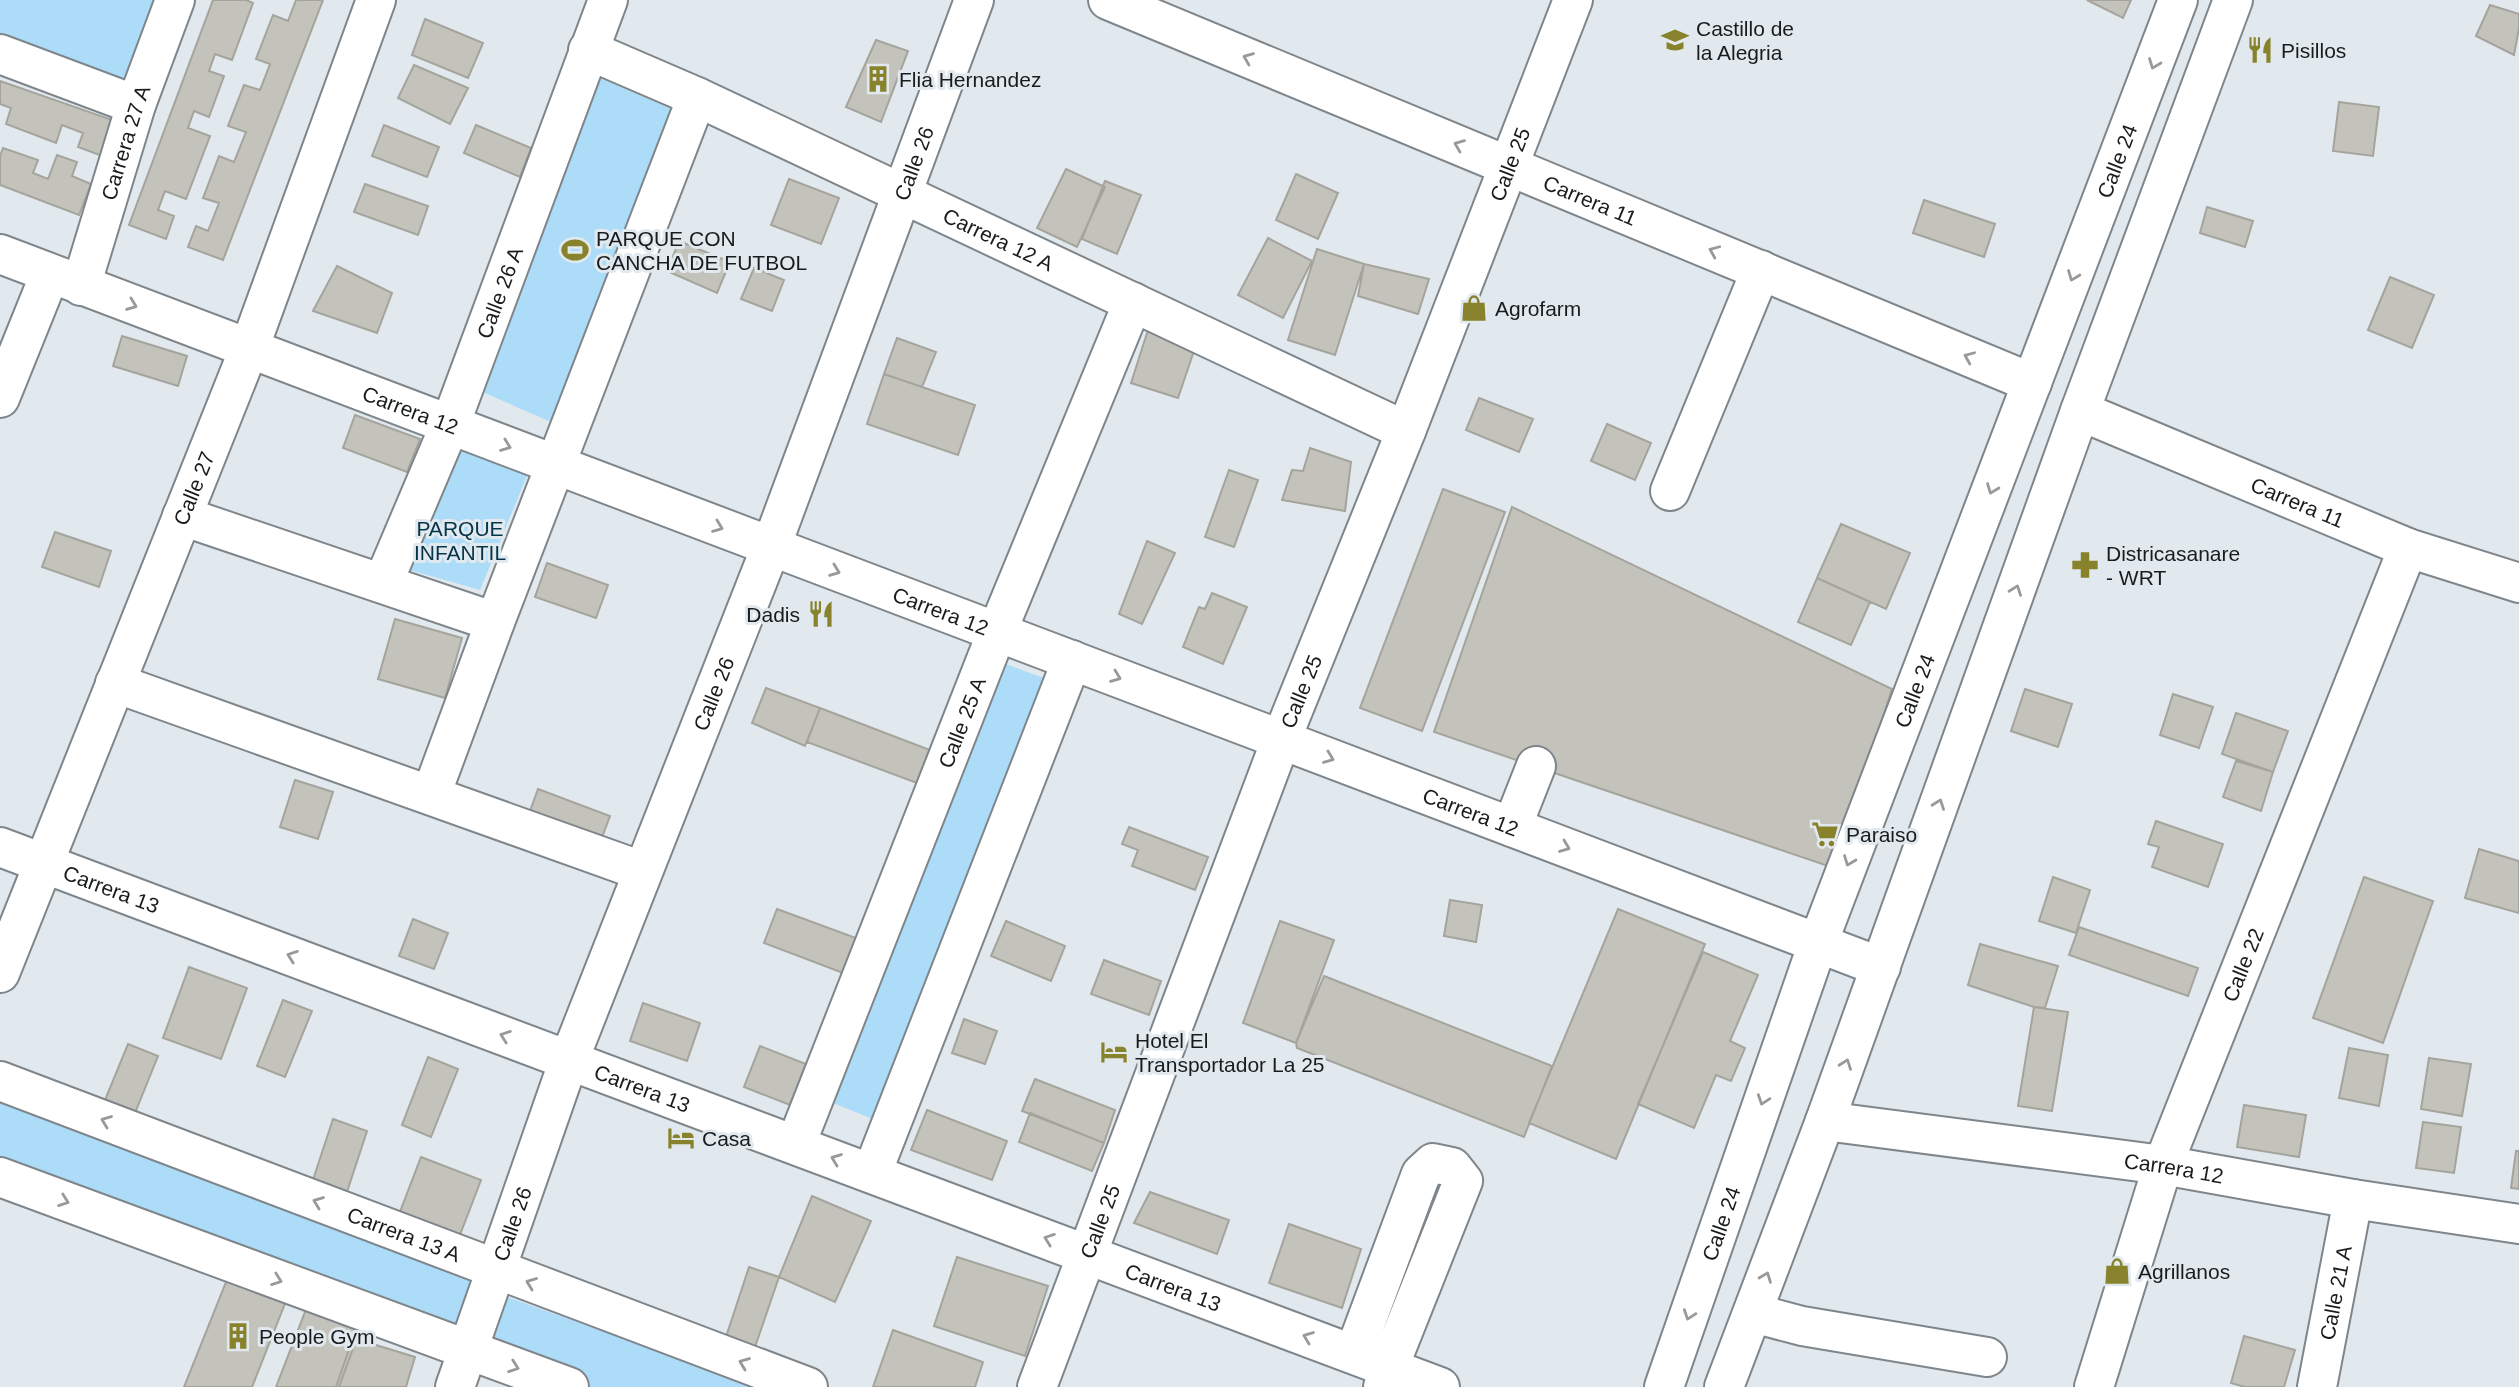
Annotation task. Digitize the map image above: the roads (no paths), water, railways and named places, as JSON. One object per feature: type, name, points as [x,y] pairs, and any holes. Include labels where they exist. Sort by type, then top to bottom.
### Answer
[{"type":"street","name":"Carrera 27 A","points":[[0,398],[66,280],[175,0]]},
{"type":"street","name":"Calle 27","points":[[0,973],[249,349],[376,0]]},
{"type":"street","name":"Calle 26 A","points":[[383,583],[450,425],[608,0]]},
{"type":"street","name":"Calle 26","points":[[455,1387],[569,1060],[771,547],[974,0]]},
{"type":"street","name":"Carrera 11","points":[[1108,0],[2032,383]]},
{"type":"street","name":"Calle 25","points":[[1037,1387],[1281,740],[1406,431],[1573,0]]},
{"type":"street","name":"Calle 24","points":[[1664,1387],[1818,943],[2178,0]]},
{"type":"street","points":[[1724,1387],[1825,1121],[2080,411],[2233,0]]},
{"type":"street","name":"Carrera 12 A","points":[[588,51],[697,97],[1406,431]]},
{"type":"street","points":[[0,54],[136,105]]},
{"type":"street","points":[[431,795],[697,97]]},
{"type":"street","name":"Carrera 12","points":[[0,254],[1881,967]]},
{"type":"street","points":[[1670,491],[1760,270]]},
{"type":"street","name":"Calle 25 A","points":[[796,1144],[997,632],[1133,302]]},
{"type":"street","name":"Carrera 11","points":[[2080,411],[2408,548],[2519,583]]},
{"type":"street","points":[[181,516],[495,622]]},
{"type":"street","name":"Calle 22","points":[[2094,1387],[2164,1165],[2408,548]]},
{"type":"street","points":[[872,1173],[1072,660]]},
{"type":"street","points":[[115,683],[642,871]]},
{"type":"street","points":[[1512,827],[1536,766]]},
{"type":"street","name":"Carrera 13","points":[[0,847],[1354,1354],[1386,1377],[1440,1387]]},
{"type":"street","name":"Carrera 13 A","points":[[0,1080],[807,1387]]},
{"type":"street","name":"Carrera 12","points":[[1825,1121],[2164,1165],[2353,1199],[2519,1224]]},
{"type":"street","points":[[1354,1354],[1421,1174],[1433,1163],[1452,1167],[1462,1181],[1386,1377]]},
{"type":"street","points":[[0,1177],[569,1387]]},
{"type":"street","name":"Calle 21 A","points":[[2317,1387],[2353,1199]]},
{"type":"street","points":[[1753,1312],[1802,1326],[1987,1357]]},
{"type":"place","name":"Castillo de la Alegria","points":[[1675,40]]},
{"type":"place","name":"Pisillos","points":[[2260,50]]},
{"type":"place","name":"Flia Hernandez","points":[[878,79]]},
{"type":"place","name":"PARQUE CON CANCHA DE FUTBOL","points":[[575,250]]},
{"type":"place","name":"Agrofarm","points":[[1474,308]]},
{"type":"place","name":"Districasanare - WRT","points":[[2085,565]]},
{"type":"place","name":"Dadis","points":[[821,614]]},
{"type":"place","name":"Paraiso","points":[[1825,834]]},
{"type":"place","name":"Hotel El Transportador La 25","points":[[1114,1052]]},
{"type":"place","name":"Casa","points":[[681,1138]]},
{"type":"place","name":"Agrillanos","points":[[2117,1271]]},
{"type":"place","name":"People Gym","points":[[238,1336]]},
{"type":"park label","name":"PARQUE INFANTIL","points":[[460,540]]}]
